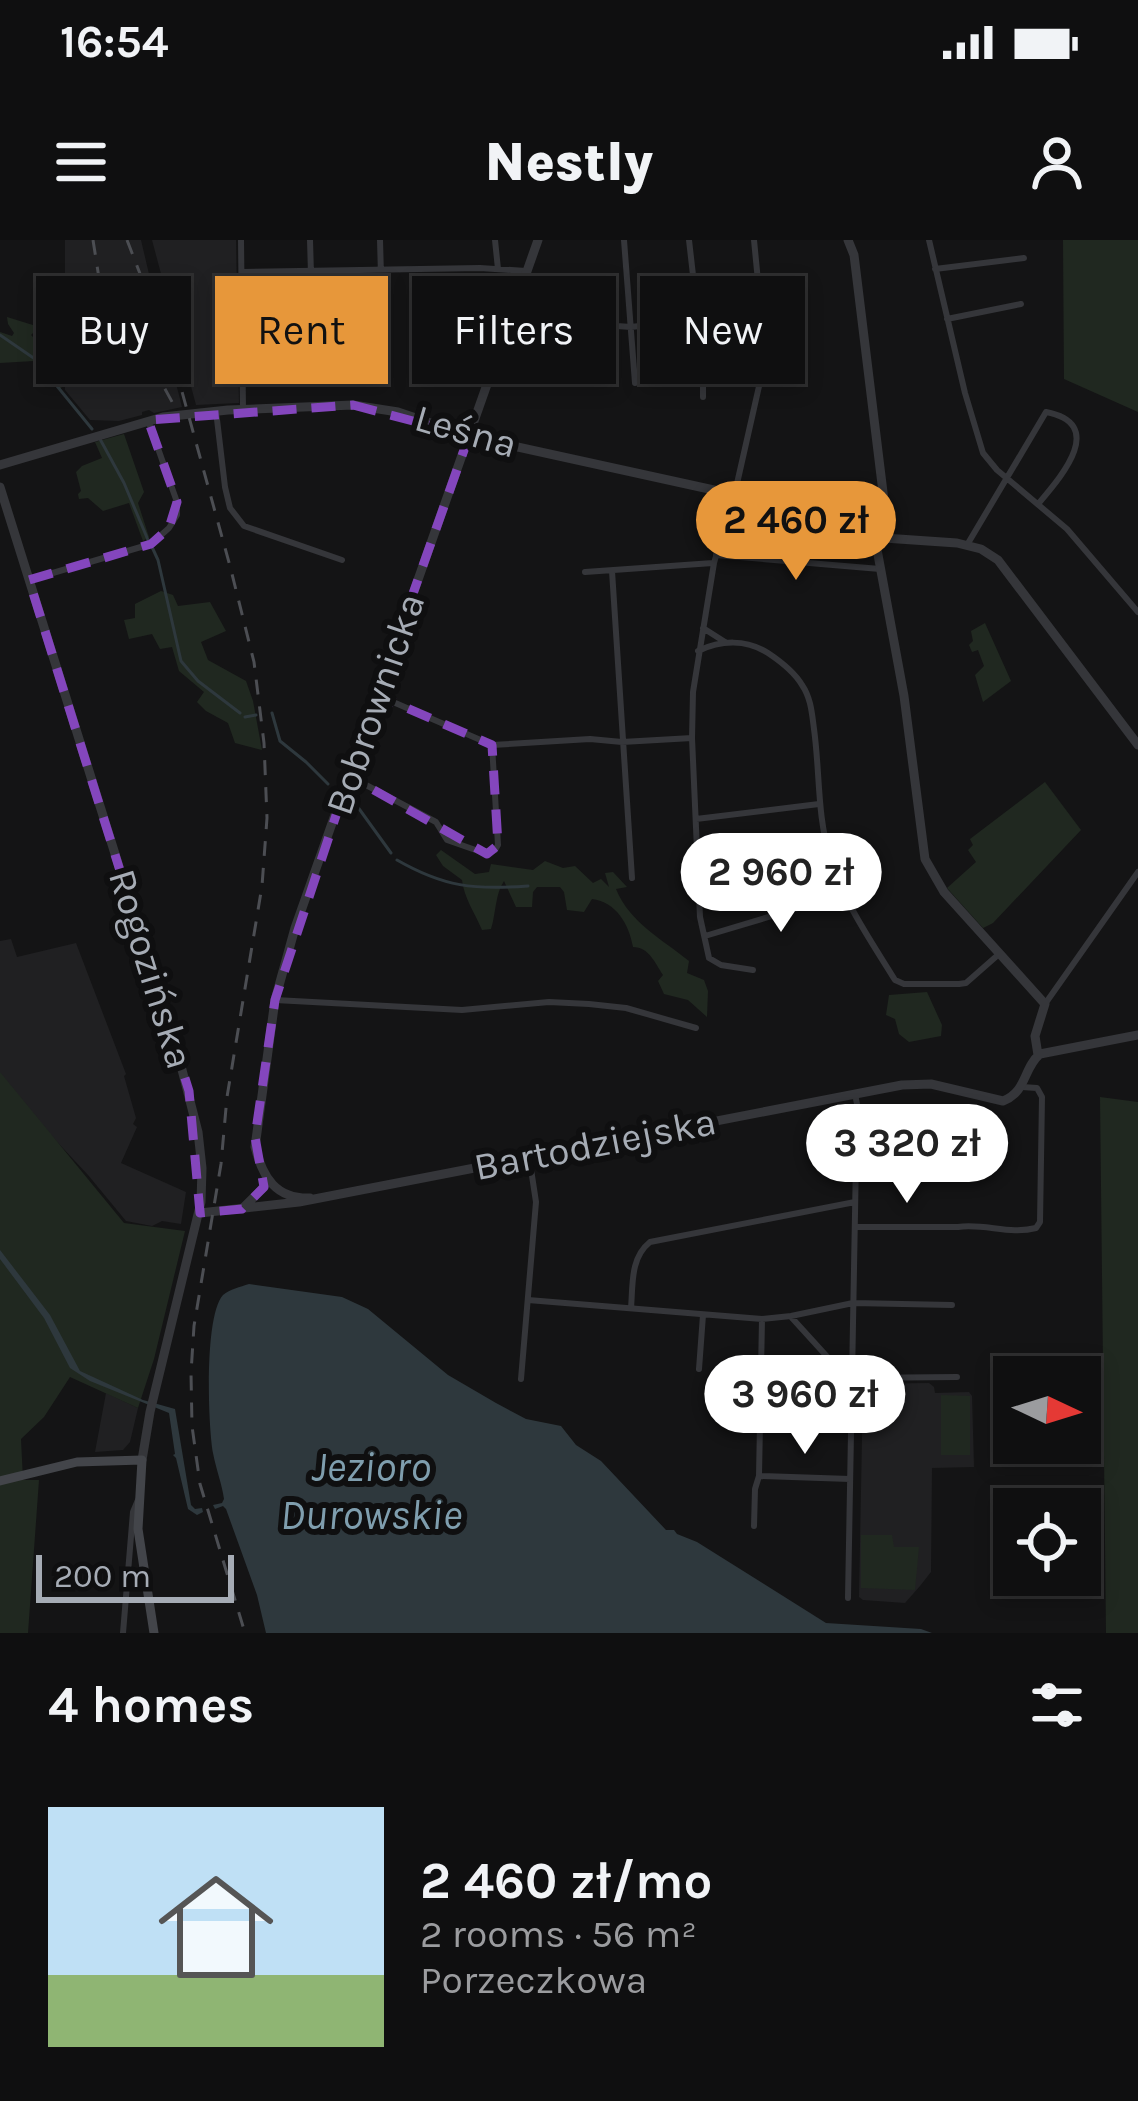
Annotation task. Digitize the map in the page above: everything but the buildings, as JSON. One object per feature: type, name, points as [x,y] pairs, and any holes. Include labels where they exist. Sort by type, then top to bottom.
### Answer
[{"type":"main road","points":[[5,1479],[77,1462],[142,1460],[138,1529],[154,1633]]},
{"type":"street","points":[[241,240],[243,409]]},
{"type":"street","points":[[310,240],[311,276]]},
{"type":"street","points":[[380,240],[382,276]]},
{"type":"street","points":[[496,240],[498,268]]},
{"type":"street","name":"Bobrownicka","points":[[526,276],[538,240]]},
{"type":"street","points":[[624,240],[635,383]]},
{"type":"street","points":[[689,240],[693,276]]},
{"type":"street","points":[[754,240],[758,276]]},
{"type":"street","points":[[848,240],[856,270],[883,502],[878,555],[904,696],[925,859],[944,892],[1045,1004]]},
{"type":"street","points":[[928,240],[983,453],[1067,529],[1138,613]]},
{"type":"street","points":[[935,269],[1024,258]]},
{"type":"street","points":[[242,272],[498,268],[527,272]]},
{"type":"street","points":[[947,319],[1021,304]]},
{"type":"street","points":[[616,326],[640,326]]},
{"type":"street","name":"Bobrownicka","points":[[268,1187],[255,1137],[275,1000],[290,945],[487,384]]},
{"type":"street","points":[[704,384],[704,397]]},
{"type":"street","points":[[753,970],[709,958],[700,917],[692,738],[698,651],[715,559],[760,384]]},
{"type":"street","name":"Leśna","points":[[0,465],[148,420],[243,409],[361,405],[469,436],[861,518],[881,530]]},
{"type":"street","points":[[215,411],[230,508],[244,526],[343,560]]},
{"type":"street","points":[[967,545],[1046,412],[1057,414],[1074,429],[1078,442],[1076,454],[1039,503]]},
{"type":"street","points":[[29,580],[151,544],[169,529],[177,502],[148,420]]},
{"type":"street","name":"Rogozińska","points":[[0,487],[186,1078],[201,1152],[200,1214],[142,1460]]},
{"type":"street","points":[[881,530],[891,541],[967,545],[1002,563],[1138,745]]},
{"type":"street","points":[[584,572],[715,559],[880,569]]},
{"type":"street","points":[[612,571],[632,878]]},
{"type":"street","points":[[703,628],[726,642]]},
{"type":"street","points":[[698,651],[726,642],[762,649],[802,683],[819,760],[819,804],[831,861],[895,980],[904,984],[966,982],[999,953]]},
{"type":"street","points":[[377,695],[492,745],[692,738]]},
{"type":"street","points":[[349,776],[436,822],[447,840],[488,854],[498,845],[492,745]]},
{"type":"street","points":[[696,819],[819,804]]},
{"type":"street","points":[[1038,1055],[1035,1036],[1045,1004],[1138,872]]},
{"type":"street","points":[[705,936],[845,893]]},
{"type":"street","points":[[275,1000],[462,1010],[549,1002],[590,1004],[626,1008],[696,1028]]},
{"type":"street","points":[[855,1227],[975,1224],[1036,1228],[1040,1222],[1042,1097],[1037,1088],[1022,1087],[1032,1061],[1038,1055],[1138,1035]]},
{"type":"street","name":"Bartodziejska","points":[[200,1214],[251,1209],[920,1083],[1000,1101],[1012,1098],[1022,1087]]},
{"type":"street","points":[[848,1598],[854,1094]]},
{"type":"street","points":[[521,1379],[536,1202],[529,1156]]},
{"type":"street","points":[[242,1209],[268,1187],[277,1196],[270,1204]]},
{"type":"street","name":"Bartodziejska","points":[[268,1187],[295,1198],[310,1198]]},
{"type":"street","points":[[631,1308],[636,1260],[650,1243],[855,1202]]},
{"type":"street","points":[[528,1300],[763,1318],[853,1303],[952,1304]]},
{"type":"street","points":[[699,1369],[703,1315]]},
{"type":"street","points":[[791,1316],[832,1362],[852,1365]]},
{"type":"street","points":[[754,1526],[763,1318]]},
{"type":"street","points":[[852,1378],[957,1377]]},
{"type":"street","points":[[760,1398],[852,1404]]},
{"type":"street","points":[[759,1477],[850,1479]]},
{"type":"street","points":[[123,1633],[133,1512],[139,1499]]},
{"type":"street","points":[[127,1578],[136,1573],[145,1579]]},
{"type":"highlighted area","points":[[353,405],[469,436],[377,695],[492,745],[497,812],[498,845],[487,854],[349,776],[275,1000],[255,1137],[264,1187],[242,1209],[200,1213],[189,1091],[29,580],[151,544],[169,528],[177,502],[148,420]]},
{"type":"shaded area","points":[[65,240],[141,240],[149,274],[65,276]]},
{"type":"shaded area","points":[[152,240],[236,240],[237,276],[215,276],[215,384],[239,384],[239,403],[196,405],[190,384],[191,276],[162,276]]},
{"type":"shaded area","points":[[1063,240],[1138,240],[1138,412],[1064,379]]},
{"type":"shaded area","points":[[7,317],[36,326],[36,336],[31,335],[36,340],[36,363],[0,363],[0,332],[14,333]]},
{"type":"shaded area","points":[[65,384],[176,384],[182,407],[149,410],[119,421],[90,420]]},
{"type":"shaded area","points":[[124,434],[144,492],[138,503],[149,537],[143,541],[129,503],[103,511],[78,494],[76,472],[102,458],[95,442]]},
{"type":"shaded area","points":[[161,591],[173,595],[178,606],[210,602],[226,631],[201,642],[208,660],[246,681],[262,750],[235,743],[228,723],[197,702],[204,692],[179,671],[172,647],[160,649],[152,634],[129,639],[124,620],[135,618],[135,604]]},
{"type":"shaded area","points":[[985,623],[1011,681],[983,702],[975,675],[984,666],[978,650],[972,652],[969,645],[971,631]]},
{"type":"shaded area","points":[[1045,782],[1081,830],[983,928],[947,888],[976,862],[968,850],[973,845],[970,839]]},
{"type":"shaded area","points":[[441,850],[475,874],[489,872],[491,864],[533,870],[545,861],[563,868],[575,866],[593,883],[601,879],[609,887],[605,873],[613,872],[627,887],[616,889],[630,912],[689,961],[687,973],[704,980],[707,1017],[688,1000],[664,994],[658,981],[663,975],[654,961],[633,947],[620,916],[600,901],[592,899],[584,912],[567,910],[560,887],[537,887],[532,907],[516,907],[504,881],[491,929],[482,930],[462,880],[436,855]]},
{"type":"shaded area","points":[[11,939],[17,957],[76,943],[126,1074],[136,1118],[133,1124],[137,1127],[121,1163],[186,1192],[181,1224],[126,1221],[0,1074],[0,941]]},
{"type":"shaded area","points":[[927,992],[942,1025],[941,1036],[909,1042],[899,1034],[895,1019],[886,1015],[889,995]]},
{"type":"shaded area","points":[[0,1072],[124,1223],[185,1231],[138,1408],[70,1377],[44,1417],[21,1439],[23,1480],[39,1480],[28,1633],[0,1633]]},
{"type":"shaded area","points":[[1100,1097],[1138,1102],[1138,1633],[1106,1633]]},
{"type":"shaded area","points":[[929,1383],[935,1393],[969,1392],[972,1396],[974,1467],[932,1468],[931,1572],[920,1586],[905,1603],[863,1600],[859,1597],[863,1384]]},
{"type":"shaded area","points":[[106,1393],[138,1408],[130,1442],[123,1450],[95,1452]]},
{"type":"shaded area","points":[[941,1395],[970,1396],[970,1455],[941,1455]]},
{"type":"shaded area","points":[[861,1535],[892,1535],[894,1547],[919,1547],[915,1590],[861,1588]]},
{"type":"water","points":[[0,1250],[50,1315],[80,1371],[175,1409],[191,1505],[203,1512],[197,1515],[188,1509],[173,1455],[169,1413],[70,1368],[44,1318],[0,1259]]},
{"type":"water","name":"Jezioro Durowskie","points":[[249,1284],[342,1297],[368,1309],[448,1375],[526,1419],[561,1426],[666,1530],[697,1542],[826,1623],[932,1633],[266,1633],[226,1509],[213,1505],[224,1499],[210,1419],[213,1325],[223,1295]]},
{"type":"waterway","points":[[0,335],[35,359],[92,429]]},
{"type":"waterway","points":[[100,439],[148,540]]},
{"type":"waterway","points":[[152,547],[181,661],[198,681],[240,713]]},
{"type":"waterway","points":[[272,713],[280,741],[328,784]]},
{"type":"waterway","points":[[245,717],[256,715]]},
{"type":"waterway","points":[[352,799],[391,853]]},
{"type":"waterway","points":[[397,860],[460,885],[528,886]]},
{"type":"railway","points":[[93,240],[99,276]]},
{"type":"railway","points":[[127,240],[173,359],[230,566],[254,662],[264,743],[267,818],[262,886],[227,1097],[191,1373],[200,1484],[245,1633]]},
{"type":"railway","points":[[162,384],[177,411]]}]
